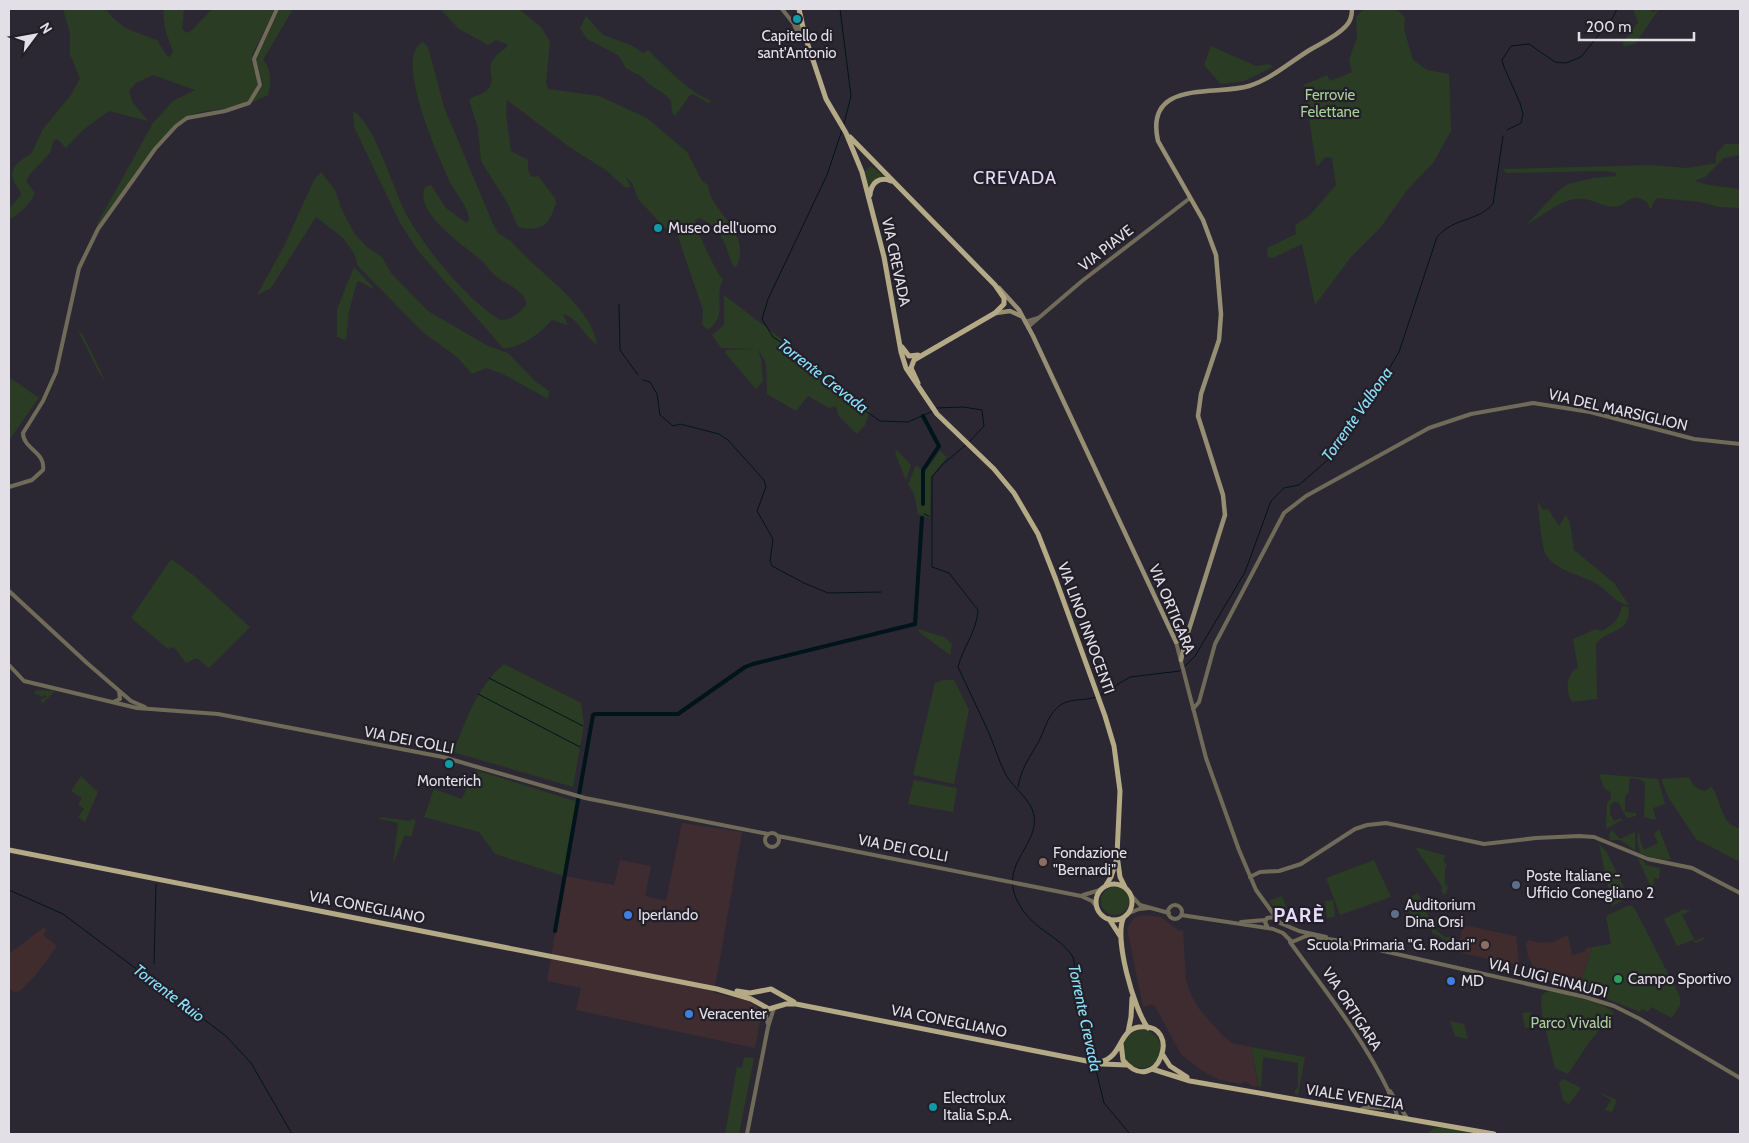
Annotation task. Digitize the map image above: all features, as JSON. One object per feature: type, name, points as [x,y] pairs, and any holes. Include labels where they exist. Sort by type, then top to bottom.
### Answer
[{"type":"main road","name":"VIA CREVADA","points":[[799,9],[798,23],[826,99],[846,133],[862,171],[884,257],[904,363],[924,395]]},
{"type":"main road","points":[[1182,662],[1184,643],[1225,515],[1223,495],[1198,416],[1201,394],[1219,340],[1218,268],[1208,231],[1163,151],[1156,132],[1158,117],[1168,102],[1191,91],[1238,88],[1263,80],[1337,34],[1350,22],[1352,9]]},
{"type":"main road","name":"VIA CREVADA","points":[[846,133],[1011,299],[1024,319],[1046,362]]},
{"type":"main road","points":[[862,171],[867,164],[874,163]]},
{"type":"main road","points":[[870,201],[870,189],[875,182],[885,179],[895,184]]},
{"type":"main road","name":"VIA CREVADA","points":[[995,285],[1005,301],[1002,307],[995,313]]},
{"type":"main road","points":[[897,330],[907,355],[913,357],[922,354],[995,313],[1010,311],[1024,319]]},
{"type":"main road","name":"VIA CREVADA","points":[[922,354],[914,360],[911,368],[927,401],[937,414],[960,436]]},
{"type":"main road","name":"VIA ORTIGARA","points":[[1046,362],[1176,643]]},
{"type":"main road","name":"VIA LINO INNOCENTI","points":[[960,436],[994,469],[1014,493],[1038,534],[1095,687],[1114,746],[1118,769],[1119,833],[1117,855],[1111,877],[1106,886]]},
{"type":"main road","points":[[1176,643],[1187,634]]},
{"type":"main road","points":[[1176,643],[1184,643]]},
{"type":"main road","name":"VIA CONEGLIANO","points":[[9,850],[720,989],[750,993],[765,990]]},
{"type":"main road","name":"VIA LINO INNOCENTI","points":[[1117,855],[1120,877],[1125,887]]},
{"type":"main road","points":[[1121,938],[1109,919],[1101,914],[1097,907],[1097,895],[1100,890],[1115,884],[1125,887],[1131,895],[1132,905],[1120,926],[1121,938],[1132,995],[1139,1013],[1148,1028]]},
{"type":"main road","points":[[1109,919],[1126,915]]},
{"type":"main road","name":"VIA CONEGLIANO","points":[[720,989],[763,1005]]},
{"type":"main road","points":[[765,990],[774,990],[779,995],[780,1001],[775,1007],[763,1005],[761,995],[765,990]]},
{"type":"main road","name":"VIA CONEGLIANO","points":[[779,995],[796,1004],[1097,1063]]},
{"type":"main road","points":[[1097,1063],[1112,1058],[1128,1032],[1132,995]]},
{"type":"main road","name":"VIA CONEGLIANO","points":[[775,1007],[796,1004]]},
{"type":"main road","points":[[1128,1032],[1134,1028],[1148,1028]]},
{"type":"main road","name":"VIALE VENEZIA","points":[[1148,1028],[1160,1036],[1164,1045],[1163,1055],[1170,1066],[1177,1072],[1211,1084]]},
{"type":"main road","points":[[1121,1043],[1121,1055],[1127,1065]]},
{"type":"main road","points":[[1152,1069],[1163,1055]]},
{"type":"main road","name":"VIALE VENEZIA","points":[[1097,1063],[1127,1065],[1139,1071],[1152,1069],[1190,1081],[1494,1134]]},
{"type":"street","points":[[9,486],[32,480],[44,470],[42,460],[24,441],[23,433],[43,401],[56,372],[75,281],[88,246],[138,173],[172,130],[187,118],[234,109],[249,103],[259,91],[261,79],[254,59],[277,9]]},
{"type":"street","points":[[782,9],[798,23]]},
{"type":"street","name":"VIA PIAVE","points":[[1028,327],[1190,198]]},
{"type":"street","name":"VIA PIAVE","points":[[1024,319],[1038,318]]},
{"type":"street","name":"VIA DEL MARSIGLION","points":[[1193,709],[1199,702],[1215,644],[1284,513],[1306,496],[1429,428],[1471,414],[1504,406],[1533,403],[1590,412],[1704,441],[1740,444]]},
{"type":"street","points":[[9,591],[118,690],[136,703],[149,709]]},
{"type":"street","name":"VIA ORTIGARA","points":[[1176,643],[1206,758],[1250,877],[1276,919]]},
{"type":"street","name":"VIA DEI COLLI","points":[[9,665],[24,681],[111,702],[149,709],[218,714],[443,757],[578,796],[755,833],[774,833],[778,836],[794,840],[1081,896]]},
{"type":"street","points":[[111,702],[120,700],[118,690]]},
{"type":"street","points":[[1247,868],[1260,872],[1279,871],[1301,864],[1355,829],[1367,825],[1386,823],[1484,844],[1545,838],[1594,838],[1648,859],[1692,868],[1740,893]]},
{"type":"street","name":"VIA DEI COLLI","points":[[755,833],[772,847],[794,840]]},
{"type":"street","points":[[765,841],[768,834]]},
{"type":"street","points":[[778,836],[778,844]]},
{"type":"street","points":[[1250,877],[1260,872]]},
{"type":"street","points":[[1081,896],[1100,890]]},
{"type":"street","name":"VIA LUIGI EINAUDI","points":[[1131,895],[1140,904],[1151,908],[1169,911],[1175,906],[1181,913],[1273,929],[1288,938],[1299,939],[1306,936],[1335,940]]},
{"type":"street","points":[[1081,896],[1092,901],[1097,907]]},
{"type":"street","name":"VIA ORTIGARA","points":[[1264,902],[1266,919]]},
{"type":"street","name":"VIA LUIGI EINAUDI","points":[[1126,915],[1139,909],[1151,908]]},
{"type":"street","name":"VIA LUIGI EINAUDI","points":[[1169,911],[1174,919],[1181,913]]},
{"type":"street","points":[[1266,919],[1268,928]]},
{"type":"street","points":[[1273,929],[1278,925],[1276,919]]},
{"type":"street","name":"VIA LUIGI EINAUDI","points":[[1235,922],[1276,919],[1299,931],[1335,940],[1585,996],[1614,1006],[1740,1078]]},
{"type":"street","points":[[1288,938],[1292,928]]},
{"type":"street","points":[[1297,949],[1299,931]]},
{"type":"street","name":"VIA ORTIGARA","points":[[1288,938],[1334,1002],[1384,1083]]},
{"type":"street","points":[[763,1005],[768,1027]]},
{"type":"street","points":[[747,1134],[768,1027],[775,1007]]},
{"type":"street","points":[[1358,1111],[1366,1107],[1381,1109],[1387,1105],[1389,1096],[1384,1083]]},
{"type":"street","points":[[1384,1083],[1398,1117]]},
{"type":"street","points":[[1384,1083],[1407,1118]]},
{"type":"shaded area","points":[[682,823],[742,832],[714,993],[750,1001],[762,1012],[755,1048],[576,1010],[581,988],[547,981],[565,876],[614,885],[620,860],[651,866],[645,896],[666,901]]},
{"type":"shaded area","points":[[1143,915],[1161,917],[1179,931],[1183,930],[1186,980],[1191,995],[1200,1010],[1223,1036],[1232,1043],[1251,1047],[1258,1087],[1252,1086],[1245,1081],[1241,1084],[1220,1080],[1201,1070],[1181,1054],[1155,1006],[1152,1004],[1143,1007],[1127,928],[1134,918]]},
{"type":"shaded area","name":"Scuola Primaria \"G. Rodari\"","points":[[1463,925],[1516,936],[1519,963],[1516,965],[1448,950],[1460,939]]},
{"type":"shaded area","points":[[43,928],[47,930],[43,935],[57,946],[35,976],[20,991],[14,992],[9,988],[9,954]]},
{"type":"shaded area","points":[[1568,935],[1572,955],[1592,947],[1578,990],[1541,979],[1537,974],[1538,968],[1534,968],[1528,957],[1526,944],[1529,940],[1540,943],[1553,942]]},
{"type":"green space","points":[[63,9],[106,9],[125,28],[157,40],[167,56],[170,57],[173,52],[165,29],[163,9],[184,9],[182,29],[186,33],[192,30],[212,9],[275,9],[252,55],[253,64],[259,79],[255,92],[240,105],[197,113],[177,124],[153,150],[100,224],[96,226],[153,123],[173,101],[195,90],[153,75],[136,83],[129,91],[132,102],[148,121],[109,111],[83,130],[66,148],[57,139],[54,140],[50,153],[29,175],[26,181],[35,193],[33,197],[21,212],[9,219],[9,209],[21,195],[13,179],[13,170],[20,161],[31,154],[43,129],[71,95],[80,78],[70,55],[70,33]]},
{"type":"green space","points":[[280,9],[293,9],[263,60],[268,68],[270,77],[268,95],[251,103],[263,85],[256,59]]},
{"type":"green space","points":[[440,9],[519,9],[541,27],[550,42],[546,83],[548,89],[599,96],[647,118],[687,152],[702,181],[708,185],[715,204],[729,223],[739,243],[740,255],[736,267],[733,266],[725,244],[718,232],[707,222],[699,218],[695,220],[707,251],[723,280],[719,293],[718,318],[708,330],[702,324],[703,310],[676,231],[670,227],[665,228],[638,199],[632,183],[625,176],[631,187],[626,188],[607,171],[568,146],[507,100],[506,114],[511,151],[528,160],[528,170],[532,177],[538,176],[555,198],[556,204],[550,218],[544,225],[531,229],[518,227],[508,204],[481,161],[478,128],[469,100],[489,88],[492,78],[490,69],[493,60],[507,47],[507,44],[496,40],[488,45],[459,29]]},
{"type":"green space","name":"Ferrovie Felettane","points":[[1364,9],[1397,9],[1405,18],[1404,29],[1413,60],[1427,70],[1449,74],[1451,131],[1433,163],[1407,190],[1381,227],[1351,257],[1315,305],[1302,244],[1273,258],[1268,257],[1267,248],[1296,234],[1295,225],[1309,216],[1336,185],[1332,158],[1325,157],[1318,166],[1316,164],[1304,85],[1327,75],[1330,81],[1352,72],[1349,60],[1357,37],[1356,20],[1357,16]]},
{"type":"green space","points":[[1633,9],[1650,9],[1653,12],[1659,9],[1635,44],[1625,46],[1622,44],[1638,22]]},
{"type":"green space","points":[[586,16],[603,35],[631,45],[643,53],[648,50],[685,85],[711,101],[708,103],[693,94],[690,95],[675,116],[672,112],[671,101],[667,96],[642,77],[626,68],[618,55],[587,39],[580,28]]},
{"type":"green space","points":[[423,42],[428,47],[444,107],[498,233],[511,241],[573,302],[584,315],[592,329],[597,344],[588,337],[574,320],[563,314],[568,325],[552,320],[542,330],[523,343],[503,348],[419,252],[400,223],[354,127],[353,111],[361,118],[376,142],[400,201],[413,226],[434,256],[460,286],[487,311],[500,320],[514,316],[526,305],[520,292],[501,280],[481,260],[454,238],[433,218],[427,208],[423,197],[425,187],[431,185],[446,208],[465,222],[469,221],[465,207],[451,184],[429,133],[415,87],[413,67],[415,51]]},
{"type":"green space","points":[[1211,46],[1256,66],[1269,64],[1273,67],[1244,81],[1221,84],[1204,65]]},
{"type":"green space","points":[[1725,144],[1740,144],[1740,155],[1724,158],[1705,177],[1694,181],[1740,189],[1740,208],[1656,198],[1650,210],[1648,203],[1636,198],[1632,198],[1618,207],[1575,199],[1560,204],[1526,225],[1557,192],[1568,184],[1593,178],[1616,176],[1616,173],[1606,171],[1506,173],[1503,169],[1653,165],[1687,168],[1716,163],[1716,154]]},
{"type":"green space","points":[[871,166],[884,176],[874,180],[868,187],[865,171]]},
{"type":"green space","points":[[321,172],[335,190],[341,208],[354,233],[367,247],[382,257],[391,273],[428,311],[488,346],[508,353],[535,381],[549,391],[548,399],[501,373],[486,368],[472,374],[457,357],[424,333],[401,310],[358,266],[354,253],[342,237],[316,217],[271,288],[257,295],[283,248],[314,180]]},
{"type":"green space","points":[[354,267],[373,287],[371,288],[359,281],[357,282],[349,311],[346,340],[337,337],[337,309]]},
{"type":"green space","points":[[724,295],[829,375],[870,410],[865,425],[857,434],[838,415],[836,406],[829,408],[808,396],[796,411],[767,394],[766,363],[758,349],[763,381],[756,389],[725,353],[726,350],[754,349],[721,348],[712,335],[724,325]]},
{"type":"green space","points":[[78,330],[83,335],[106,382],[98,371]]},
{"type":"green space","points":[[9,377],[39,398],[9,440]]},
{"type":"green space","points":[[897,450],[911,465],[906,480],[895,453]]},
{"type":"green space","points":[[940,451],[947,457],[931,477],[930,518],[918,514],[914,494],[908,484],[916,465],[925,471]]},
{"type":"green space","points":[[1538,501],[1543,510],[1548,509],[1559,526],[1566,515],[1570,523],[1574,550],[1614,583],[1629,605],[1620,603],[1597,584],[1563,569],[1550,560],[1546,555],[1543,545]]},
{"type":"green space","points":[[171,559],[193,575],[250,627],[209,668],[197,658],[186,663],[174,647],[168,649],[131,618]]},
{"type":"green space","points":[[1622,606],[1629,607],[1626,622],[1622,627],[1606,635],[1596,644],[1597,699],[1572,702],[1568,693],[1568,683],[1571,674],[1578,668],[1573,639],[1596,629],[1602,631],[1618,618]]},
{"type":"green space","points":[[918,629],[944,637],[952,644],[950,655],[919,632]]},
{"type":"green space","points":[[504,664],[581,703],[584,725],[573,787],[453,752],[479,694],[494,673]]},
{"type":"green space","points":[[944,680],[954,680],[969,710],[954,784],[913,775],[935,683]]},
{"type":"green space","points":[[38,690],[55,691],[43,703],[40,700],[47,697],[36,695],[34,692]]},
{"type":"green space","points":[[475,770],[578,802],[564,876],[495,854],[479,832],[424,817],[434,789],[462,799]]},
{"type":"green space","points":[[1599,774],[1658,779],[1665,804],[1653,808],[1656,820],[1644,817],[1645,783],[1639,779],[1631,778],[1629,781],[1629,792],[1625,796],[1625,812],[1636,813],[1636,816],[1627,818],[1618,802],[1613,802],[1610,806],[1610,814],[1614,821],[1621,818],[1622,820],[1606,829],[1607,803],[1611,799],[1610,792],[1604,788]]},
{"type":"green space","points":[[81,776],[98,792],[85,822],[78,817],[84,809],[78,804],[82,798],[71,791]]},
{"type":"green space","points":[[1689,777],[1693,785],[1700,790],[1706,791],[1711,786],[1715,791],[1725,817],[1733,826],[1740,828],[1740,862],[1696,839],[1668,797],[1661,779]]},
{"type":"green space","points":[[914,780],[957,788],[953,812],[908,804]]},
{"type":"green space","points":[[380,817],[416,820],[411,837],[405,835],[393,864],[398,823],[380,819]]},
{"type":"green space","points":[[1659,829],[1671,860],[1652,858],[1640,853],[1637,839],[1639,831],[1644,850],[1658,843],[1654,834]]},
{"type":"green space","points":[[1612,830],[1620,839],[1635,832],[1635,850],[1620,840],[1610,840],[1609,834]]},
{"type":"green space","points":[[1599,844],[1606,851],[1627,893],[1626,899],[1612,906]]},
{"type":"green space","points":[[1415,847],[1447,856],[1443,859],[1447,866],[1445,869],[1445,886],[1448,885],[1446,894],[1443,894],[1441,890],[1443,888]]},
{"type":"green space","points":[[1638,859],[1644,861],[1645,865],[1660,868],[1659,879],[1654,878],[1653,891]]},
{"type":"green space","points":[[1374,860],[1391,897],[1340,915],[1326,878]]},
{"type":"green space","points":[[1115,887],[1125,891],[1129,901],[1125,911],[1115,915],[1105,911],[1101,901],[1105,891]]},
{"type":"green space","points":[[1418,893],[1429,917],[1438,919],[1436,930],[1446,938],[1451,936],[1451,943],[1447,943],[1432,933],[1432,930],[1413,926],[1412,922],[1405,921],[1409,913],[1412,896]]},
{"type":"green space","points":[[1282,896],[1286,907],[1274,908],[1269,901]]},
{"type":"green space","points":[[1333,900],[1335,917],[1327,918],[1325,901]]},
{"type":"green space","points":[[1627,906],[1632,906],[1635,909],[1680,997],[1680,1005],[1672,1018],[1651,1007],[1648,1012],[1642,1009],[1640,1012],[1579,988],[1592,947],[1611,944],[1606,916]]},
{"type":"green space","points":[[1684,909],[1690,911],[1682,915],[1695,941],[1704,937],[1705,939],[1695,943],[1693,940],[1677,946],[1664,919]]},
{"type":"green space","name":"Parco Vivaldi","points":[[1550,991],[1594,1002],[1614,1013],[1590,1041],[1568,1074],[1555,1068],[1542,1015],[1541,997],[1544,993]]},
{"type":"green space","points":[[1531,1012],[1534,1026],[1525,1028],[1522,1013]]},
{"type":"green space","points":[[1450,1021],[1464,1024],[1468,1039],[1455,1036]]},
{"type":"green space","points":[[1142,1030],[1155,1036],[1161,1049],[1155,1062],[1142,1068],[1129,1062],[1123,1049],[1129,1036]]},
{"type":"green space","points":[[1251,1047],[1305,1057],[1298,1095],[1295,1094],[1295,1090],[1298,1088],[1298,1063],[1263,1057],[1261,1087],[1259,1087]]},
{"type":"green space","points":[[744,1057],[754,1058],[739,1134],[725,1134],[737,1067],[742,1068]]},
{"type":"green space","points":[[1563,1079],[1581,1088],[1569,1104],[1563,1100],[1559,1083]]},
{"type":"green space","points":[[1598,1092],[1617,1100],[1612,1112],[1605,1110],[1611,1100]]},
{"type":"green space","points":[[1440,1127],[1478,1134],[1427,1134],[1431,1130]]},
{"type":"waterway","name":"Torrente Crevada","points":[[840,9],[851,96],[844,124]]},
{"type":"waterway","name":"Torrente Valbona","points":[[1507,130],[1521,123],[1523,114],[1502,60],[1511,46],[1529,44],[1555,62],[1566,63],[1581,57],[1613,17],[1617,9]]},
{"type":"waterway","name":"Torrente Crevada","points":[[842,130],[827,175],[768,299],[762,319],[773,337],[805,358],[854,403],[880,421],[908,422],[933,411]]},
{"type":"waterway","name":"Torrente Valbona","points":[[1100,695],[1130,677],[1180,671],[1195,656],[1245,572],[1271,501],[1284,488],[1299,485],[1331,457],[1399,352],[1437,237],[1444,230],[1479,214],[1493,204],[1503,136]]},
{"type":"waterway","points":[[619,304],[620,350],[638,375]]},
{"type":"waterway","points":[[643,380],[650,382],[657,394],[660,415],[673,426],[680,424],[719,434],[728,440],[764,480],[766,487],[757,511],[773,539],[770,561],[772,566],[828,593],[881,592]]},
{"type":"waterway","name":"Torrente Crevada","points":[[937,408],[963,407],[982,410],[984,426],[970,441]]},
{"type":"waterway","points":[[923,416],[939,446],[923,470],[923,504]]},
{"type":"waterway","name":"Torrente Crevada","points":[[967,444],[943,464],[932,477],[932,567],[949,573],[978,610],[973,632],[958,667],[989,733],[1006,775],[1026,799],[1034,815],[1034,826],[1031,836],[1016,864],[1013,874],[1016,898],[1029,918],[1059,942],[1073,957],[1094,1059]]},
{"type":"waterway","points":[[924,514],[929,516]]},
{"type":"waterway","points":[[555,931],[593,715],[678,714],[745,667],[915,624],[922,518]]},
{"type":"waterway","points":[[489,678],[583,726]]},
{"type":"waterway","points":[[478,694],[580,747]]},
{"type":"waterway","name":"Torrente Valbona","points":[[1018,787],[1024,768],[1053,712],[1066,702],[1096,697]]},
{"type":"waterway","points":[[154,964],[156,884]]},
{"type":"waterway","name":"Torrente Ruio","points":[[9,890],[63,914],[226,1036],[251,1063],[292,1134]]},
{"type":"waterway","name":"Torrente Crevada","points":[[1095,1066],[1104,1103],[1130,1134]]},
{"type":"place","name":"Capitello di sant'Antonio","points":[[797,19]]},
{"type":"place","name":"Museo dell'uomo","points":[[658,228]]},
{"type":"place","name":"Monterich","points":[[449,764]]},
{"type":"place","name":"Fondazione \"Bernardi\"","points":[[1043,862]]},
{"type":"place","name":"Poste Italiane - Ufficio Conegliano 2","points":[[1516,885]]},
{"type":"place","name":"Auditorium Dina Orsi","points":[[1395,914]]},
{"type":"place","name":"Iperlando","points":[[628,915]]},
{"type":"place","name":"Scuola Primaria \"G. Rodari\"","points":[[1485,945]]},
{"type":"place","name":"Campo Sportivo","points":[[1618,979]]},
{"type":"place","name":"MD","points":[[1451,981]]},
{"type":"place","name":"Veracenter","points":[[689,1014]]},
{"type":"place","name":"Electrolux Italia S.p.A.","points":[[933,1107]]},
{"type":"district","name":"CREVADA","points":[[1015,178]]},
{"type":"district","name":"PARÈ","points":[[1299,915]]}]
